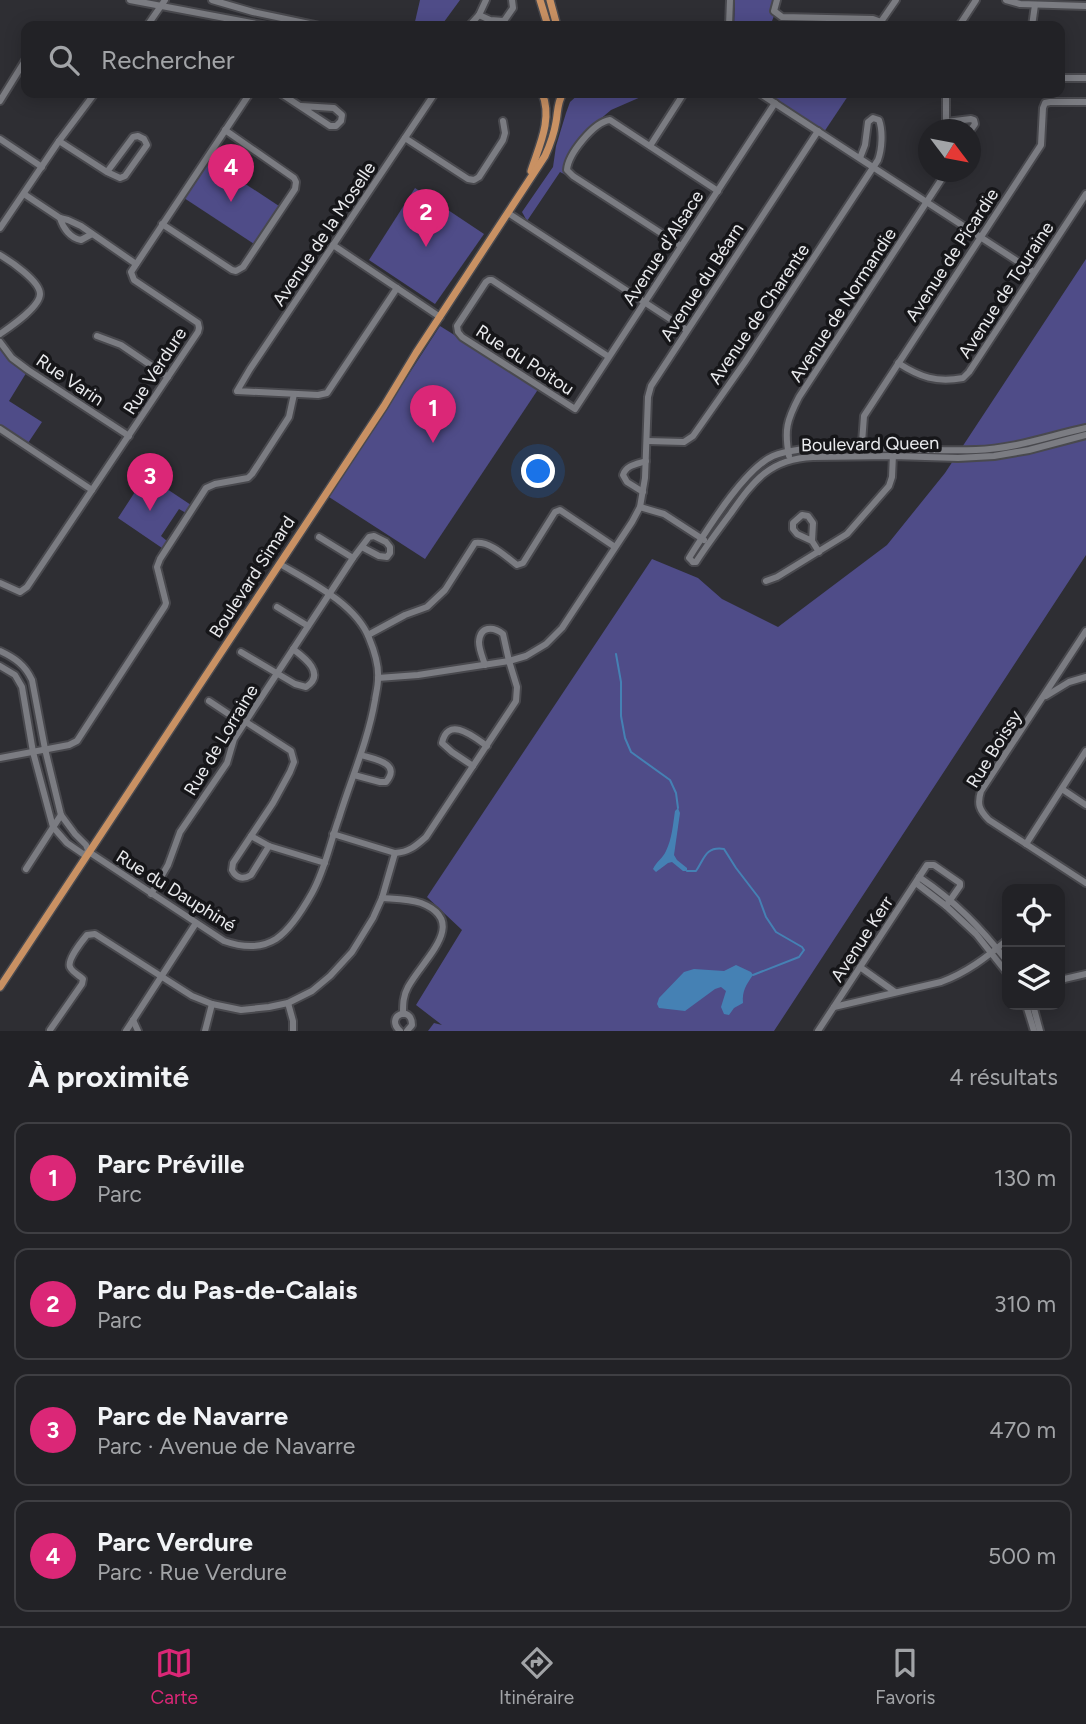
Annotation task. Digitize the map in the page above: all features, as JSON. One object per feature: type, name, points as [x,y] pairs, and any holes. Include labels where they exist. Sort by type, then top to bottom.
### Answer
[{"type":"main road","points":[[540,0],[546,21]]},
{"type":"main road","points":[[550,0],[556,21]]},
{"type":"main road","name":"Boulevard Simard","points":[[527,182],[547,119],[544,98]]},
{"type":"main road","name":"Boulevard Simard","points":[[0,987],[384,406],[545,156],[561,98]]},
{"type":"street","points":[[130,0],[163,3],[244,21]]},
{"type":"street","points":[[212,0],[283,21]]},
{"type":"street","points":[[474,21],[486,0]]},
{"type":"street","points":[[479,15],[490,20],[504,21],[513,8],[512,0]]},
{"type":"street","points":[[729,21],[730,0]]},
{"type":"street","points":[[777,0],[774,8],[776,13],[784,18],[876,21]]},
{"type":"street","points":[[882,21],[896,0]]},
{"type":"street","points":[[962,21],[976,0]]},
{"type":"street","points":[[1006,0],[1016,4],[1086,6]]},
{"type":"street","points":[[150,21],[163,3]]},
{"type":"street","points":[[1033,21],[1035,5]]},
{"type":"street","points":[[0,101],[21,67]]},
{"type":"street","points":[[1065,78],[1086,78]]},
{"type":"street","points":[[0,228],[91,98]]},
{"type":"street","points":[[24,194],[60,218],[92,234],[136,264],[247,98]]},
{"type":"street","points":[[289,98],[330,126],[336,126],[341,121],[342,115],[334,108],[301,106]]},
{"type":"street","name":"Avenue de la Moselle","points":[[294,394],[237,391],[432,98]]},
{"type":"street","points":[[650,146],[681,98]]},
{"type":"street","points":[[767,98],[1034,272]]},
{"type":"street","points":[[946,98],[946,119]]},
{"type":"street","name":"Avenue de Picardie","points":[[860,456],[864,416],[1041,145],[1045,103],[1086,102]]},
{"type":"street","name":"Avenue d'Alsace","points":[[575,409],[775,103]]},
{"type":"street","points":[[860,158],[866,145],[868,121],[876,118],[880,123],[880,151],[873,167]]},
{"type":"street","points":[[681,246],[567,170],[568,162],[586,135],[603,121],[610,120],[718,191]]},
{"type":"street","points":[[405,138],[468,179],[474,180],[479,177],[503,140],[503,121]]},
{"type":"street","points":[[162,224],[232,270],[243,267],[295,189],[296,182],[225,130]]},
{"type":"street","name":"Avenue du Béarn","points":[[378,678],[418,675],[509,661],[526,656],[546,644],[562,628],[640,507],[646,461],[648,397],[654,380],[818,131]]},
{"type":"street","points":[[60,141],[107,172],[116,177],[125,176],[147,145],[144,139],[138,135],[133,137],[107,172]]},
{"type":"street","points":[[0,139],[42,167]]},
{"type":"street","name":"Avenue de Charente","points":[[647,441],[684,442],[691,439],[873,167]]},
{"type":"street","name":"Avenue de Normandie","points":[[790,460],[786,431],[790,414],[799,397],[940,182]]},
{"type":"street","name":"Avenue de Touraine","points":[[898,363],[922,376],[940,379],[962,378],[969,372],[1086,194]]},
{"type":"street","points":[[508,213],[687,330]]},
{"type":"street","points":[[60,218],[62,226],[75,239],[81,240],[92,234]]},
{"type":"street","points":[[333,245],[440,317]]},
{"type":"street","points":[[0,255],[24,272],[40,291],[33,307],[0,334]]},
{"type":"street","name":"Rue Verdure","points":[[0,583],[20,592],[24,591],[200,328],[194,320],[134,280],[131,272],[136,264]]},
{"type":"street","name":"Rue du Poitou","points":[[575,409],[462,337],[457,329],[458,322],[486,282],[492,280],[609,357]]},
{"type":"street","points":[[0,758],[69,746],[77,741],[165,606],[157,567],[206,488],[248,478],[252,474],[289,417],[294,394],[324,395],[330,390],[397,288]]},
{"type":"street","points":[[97,336],[121,345],[168,377]]},
{"type":"street","name":"Rue Varin","points":[[0,342],[12,358],[129,436]]},
{"type":"street","name":"Boulevard Queen","points":[[958,454],[1007,447],[1086,428]]},
{"type":"street","points":[[0,429],[92,490]]},
{"type":"street","name":"Boulevard Queen","points":[[893,452],[860,456],[799,457],[778,464],[758,477],[696,562],[692,562],[690,558],[741,483],[756,467],[773,456],[798,449],[861,447],[893,452],[1009,454],[1086,435]]},
{"type":"street","points":[[766,581],[847,534],[886,491],[892,477],[893,452]]},
{"type":"street","points":[[643,492],[627,482],[623,475],[629,467],[646,461]]},
{"type":"street","points":[[640,507],[664,514],[709,544]]},
{"type":"street","points":[[368,635],[405,615],[427,607],[445,590],[475,543],[488,545],[517,565],[523,563],[555,512],[560,510],[615,547]]},
{"type":"street","points":[[319,537],[353,558]]},
{"type":"street","points":[[812,541],[819,552]]},
{"type":"street","name":"Rue de Lorraine","points":[[151,894],[168,865],[180,832],[228,763],[234,738],[362,547]]},
{"type":"street","name":"Rue du Dauphiné","points":[[89,852],[224,941],[236,945],[259,945],[274,940],[288,929],[313,893],[361,755],[373,711],[378,678],[368,635],[358,620],[328,594],[280,564]]},
{"type":"street","points":[[277,607],[308,626]]},
{"type":"street","points":[[333,834],[395,853],[415,848],[426,837],[516,701],[517,687],[503,634],[491,627],[480,637],[479,645],[485,665]]},
{"type":"street","name":"Rue Boissy","points":[[1086,632],[1083,642],[981,791],[978,803],[981,812],[989,820],[1086,883]]},
{"type":"street","name":"Rue de Lorraine","points":[[277,674],[306,687],[312,683],[314,670],[306,658],[293,649]]},
{"type":"street","points":[[0,651],[20,662],[32,680],[61,814],[89,852],[83,854],[67,843],[53,827],[33,752],[22,687],[15,675],[0,666]]},
{"type":"street","points":[[242,652],[277,674]]},
{"type":"street","points":[[1041,700],[1069,682],[1086,677]]},
{"type":"street","points":[[209,701],[291,751],[294,762],[290,772],[233,863],[234,874],[241,878],[251,875],[269,846]]},
{"type":"street","points":[[473,766],[442,743],[443,737],[450,730],[457,729],[466,731],[487,746]]},
{"type":"street","points":[[1026,844],[1086,751]]},
{"type":"street","points":[[354,775],[380,782],[386,782],[391,776],[388,764],[361,755]]},
{"type":"street","points":[[1062,789],[1086,805]]},
{"type":"street","points":[[26,869],[61,814]]},
{"type":"street","points":[[251,836],[269,846],[325,863]]},
{"type":"street","points":[[50,1030],[82,984],[81,976],[69,966],[70,960],[87,935],[95,934],[192,996],[212,1004],[241,1010],[269,1007],[288,1003],[312,991],[352,952],[373,918],[382,898],[395,853]]},
{"type":"street","name":"Avenue Kerr","points":[[818,1031],[927,865],[934,865],[960,883],[949,903]]},
{"type":"street","points":[[917,880],[949,903],[976,934],[1002,957]]},
{"type":"street","points":[[382,898],[419,902],[443,920],[441,937],[407,988],[402,1001],[403,1014]]},
{"type":"street","points":[[126,1031],[196,923]]},
{"type":"street","points":[[834,1007],[956,977],[1002,944]]},
{"type":"street","points":[[994,951],[1002,965]]},
{"type":"street","points":[[860,967],[895,992]]},
{"type":"street","points":[[1065,979],[1086,974]]},
{"type":"street","points":[[288,1003],[293,1031]]},
{"type":"street","points":[[205,1031],[212,1004]]},
{"type":"street","points":[[1028,1010],[1034,1031]]},
{"type":"street","points":[[1034,1010],[1040,1031]]},
{"type":"street","points":[[400,1031],[394,1021],[397,1016],[403,1014],[409,1015],[412,1020],[407,1031]]},
{"type":"street","points":[[133,1020],[138,1031]]},
{"type":"shaded area","points":[[420,0],[460,0],[445,21],[415,21]]},
{"type":"shaded area","points":[[735,0],[775,0],[771,8],[774,16],[772,21],[734,21]]},
{"type":"shaded area","points":[[574,98],[639,98],[611,110],[585,132],[565,162],[563,169],[566,175],[560,172],[527,221],[522,212],[553,167],[556,146],[570,102]]},
{"type":"shaded area","points":[[772,98],[847,98],[824,132]]},
{"type":"shaded area","points":[[206,158],[282,208],[257,246],[181,196]]},
{"type":"shaded area","points":[[415,188],[484,234],[435,304],[369,260]]},
{"type":"shaded area","points":[[1086,259],[1086,555],[774,1031],[428,1031],[434,1023],[442,1025],[416,1005],[462,930],[427,897],[652,559],[698,578],[722,599],[778,627],[887,545],[945,473]]},
{"type":"shaded area","points":[[440,326],[539,388],[425,559],[329,497]]},
{"type":"shaded area","points":[[0,342],[28,370],[9,401],[42,422],[26,446],[0,429]]},
{"type":"shaded area","points":[[146,475],[191,505],[186,513],[179,509],[161,536],[167,541],[162,548],[118,518]]},
{"type":"water","points":[[678,808],[680,813],[674,855],[687,871],[672,862],[656,872],[653,869],[668,846],[675,811]]},
{"type":"water","points":[[736,965],[753,975],[745,988],[743,1003],[729,1015],[724,1014],[721,1007],[726,991],[721,987],[685,1011],[659,1008],[659,998],[684,972],[694,969],[724,971]]},
{"type":"waterway","points":[[616,654],[625,738],[631,752],[670,780],[676,793],[678,808]]},
{"type":"waterway","points":[[687,871],[696,871],[709,852],[724,849],[759,898],[766,917],[776,932],[804,950],[799,957],[753,975]]},
{"type":"place","name":"Parc Verdure","points":[[231,202]]},
{"type":"place","name":"Parc du Pas-de-Calais","points":[[426,247]]},
{"type":"place","name":"Parc Préville","points":[[433,443]]},
{"type":"place","name":"Parc de Navarre","points":[[150,511]]}]
